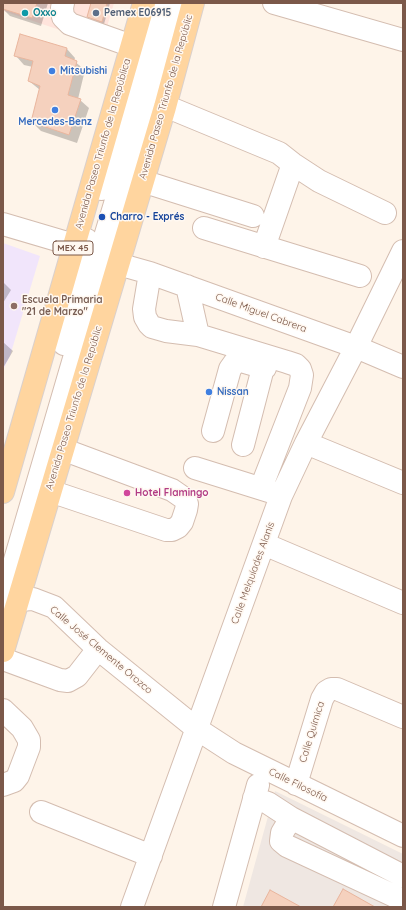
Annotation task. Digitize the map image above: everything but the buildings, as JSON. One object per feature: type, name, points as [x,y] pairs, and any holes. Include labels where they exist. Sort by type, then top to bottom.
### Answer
[{"type":"main road","points":[[133,3],[138,25]]},
{"type":"main road","name":"Avenida Paseo Triunfo de la República","points":[[3,492],[144,3]]},
{"type":"main road","name":"Avenida Paseo Triunfo de la Repúblic","points":[[3,651],[11,601],[50,491],[118,264],[193,3]]},
{"type":"street","points":[[63,3],[63,17],[70,24],[132,46]]},
{"type":"street","points":[[3,554],[66,338],[70,302],[108,165],[127,126],[163,3]]},
{"type":"street","points":[[11,601],[75,355],[90,287],[127,164],[144,133],[181,3]]},
{"type":"street","points":[[274,3],[403,40]]},
{"type":"street","points":[[164,107],[175,110],[279,153],[293,164],[319,180],[385,213]]},
{"type":"street","points":[[264,247],[293,164]]},
{"type":"street","points":[[142,180],[253,216]]},
{"type":"street","points":[[3,224],[74,245]]},
{"type":"street","points":[[204,228],[360,276]]},
{"type":"street","name":"Calle Melquíades Alanís","points":[[132,907],[281,496],[306,443],[403,252]]},
{"type":"street","name":"Calle Miguel Cabrera","points":[[118,264],[150,273],[356,347],[403,368]]},
{"type":"street","points":[[150,273],[144,309],[145,317],[152,327],[166,331],[198,334],[296,365],[300,369],[302,375],[300,388],[261,488]]},
{"type":"street","points":[[187,286],[198,334]]},
{"type":"street","points":[[213,431],[232,365],[237,361],[241,361],[281,373],[286,378],[287,382],[278,417],[276,450]]},
{"type":"street","points":[[243,445],[263,368]]},
{"type":"street","points":[[306,443],[403,483]]},
{"type":"street","points":[[50,491],[166,530],[172,530],[178,527],[182,522],[186,510],[187,504],[185,499],[172,490],[62,449]]},
{"type":"street","points":[[196,468],[261,488],[281,496]]},
{"type":"street","points":[[264,544],[403,602]]},
{"type":"street","name":"Calle José Clemente Orozco","points":[[11,601],[33,599],[54,607],[98,649],[196,729]]},
{"type":"street","points":[[3,659],[60,680],[68,681],[77,676],[98,649]]},
{"type":"street","name":"Calle Química","points":[[296,784],[322,699],[326,692],[331,689],[337,689],[403,717]]},
{"type":"street","points":[[3,710],[22,728],[29,740],[29,747],[18,776],[14,781],[3,785]]},
{"type":"street","name":"Calle Filosofía","points":[[196,729],[234,753],[262,768],[403,836]]},
{"type":"street","points":[[224,907],[262,768]]},
{"type":"street","points":[[254,798],[268,803],[291,818],[403,876]]},
{"type":"street","points":[[41,812],[151,856]]},
{"type":"street","points":[[291,818],[282,833],[282,841],[287,846],[403,900]]},
{"type":"shaded area","points":[[3,3],[114,3],[102,44],[3,11]]},
{"type":"shaded area","name":"Escuela Primaria \"21 de Marzo\"","points":[[3,243],[40,256],[10,356],[3,370]]},
{"type":"shaded area","points":[[275,791],[403,854],[403,907],[243,907]]},
{"type":"place","name":"Oxxo","points":[[25,13]]},
{"type":"place","name":"Pemex E06915","points":[[96,13]]},
{"type":"place","name":"Mitsubishi","points":[[52,71]]},
{"type":"place","name":"Mercedes-Benz","points":[[55,110]]},
{"type":"place","name":"Charro - Exprés","points":[[102,217]]},
{"type":"place","name":"Escuela Primaria \"21 de Marzo\"","points":[[14,306]]},
{"type":"place","name":"Nissan","points":[[209,392]]},
{"type":"place","name":"Hotel Flamingo","points":[[127,493]]}]
